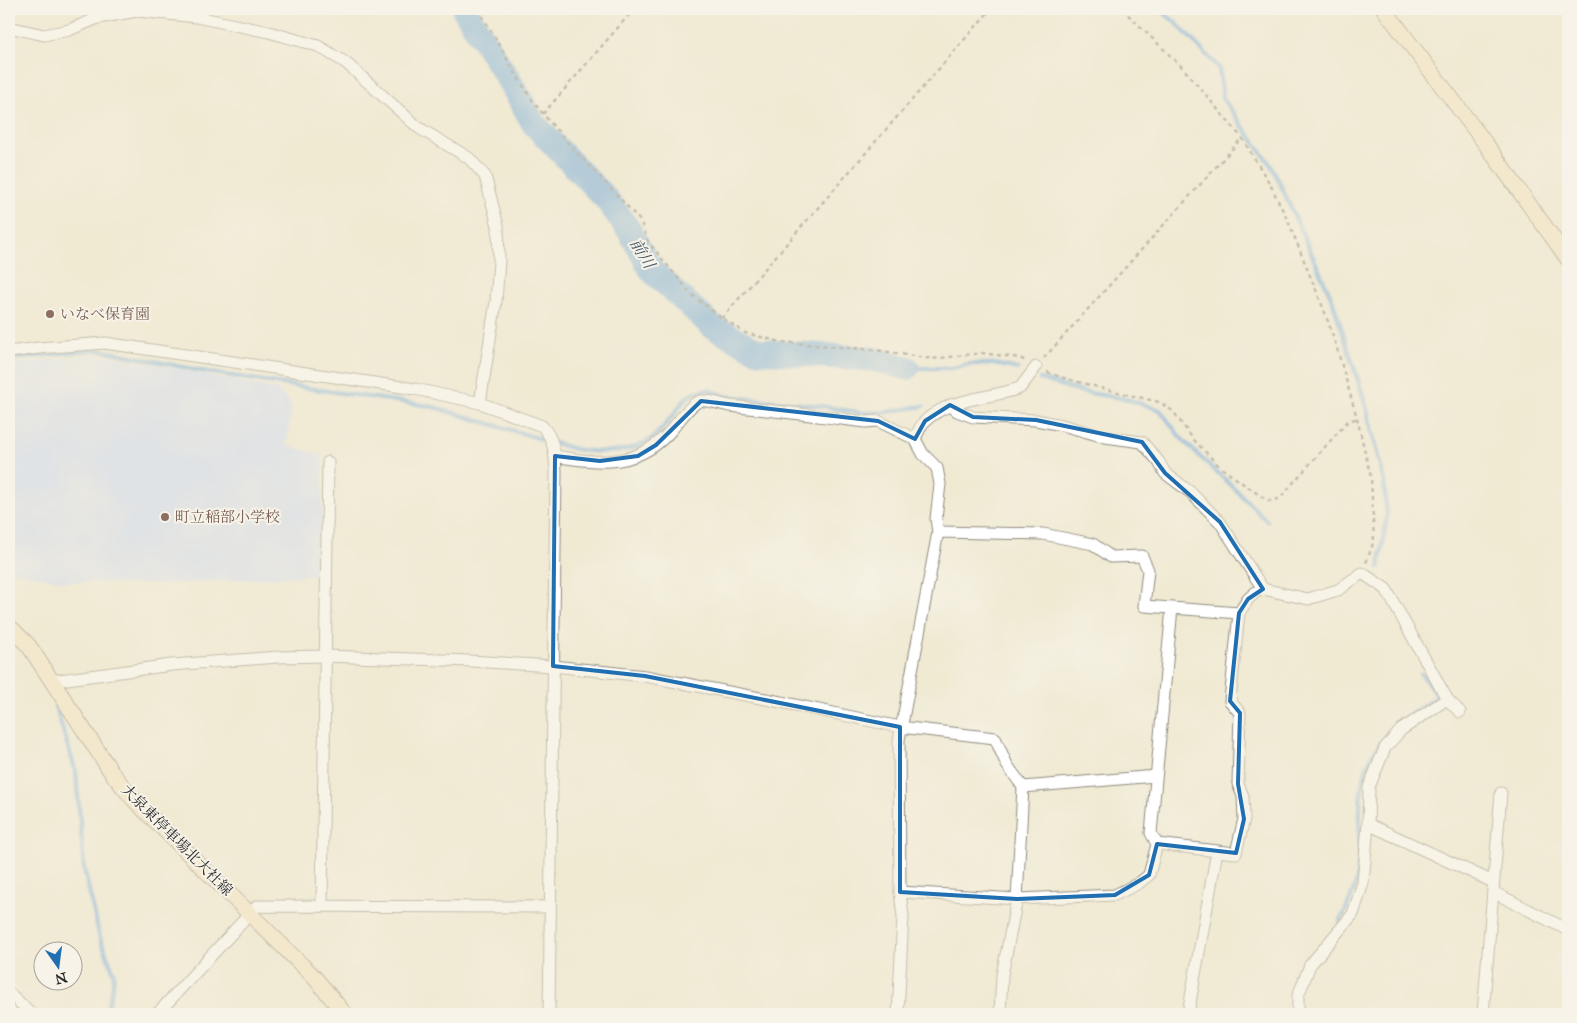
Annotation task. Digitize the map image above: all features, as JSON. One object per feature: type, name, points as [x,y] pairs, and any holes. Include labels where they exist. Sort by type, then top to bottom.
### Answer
[{"type":"main road","points":[[1384,9],[1488,147],[1568,259]]},
{"type":"main road","name":"大泉東停車場北大社線","points":[[9,628],[29,646],[112,773],[134,799],[314,977],[345,1014]]},
{"type":"street","points":[[9,27],[44,35],[69,30],[98,18],[137,11],[197,17],[269,32],[318,46],[346,63],[419,128],[469,158],[485,176],[498,226],[499,261],[496,301],[480,403]]},
{"type":"street","points":[[9,352],[105,343],[415,388],[480,403],[542,426],[550,433],[554,452],[548,1014]]},
{"type":"street","points":[[915,439],[925,421],[950,405],[1020,388],[1036,367]]},
{"type":"street","points":[[554,452],[600,461],[638,456],[656,445],[695,404],[701,401],[725,406],[866,422],[878,421],[915,439],[923,454],[937,468],[940,484],[936,520],[938,532],[900,727],[900,892],[903,916],[898,1014]]},
{"type":"street","points":[[950,405],[957,411],[973,417],[1029,420],[1062,425],[1105,437],[1142,442],[1159,462],[1165,473],[1190,492],[1220,522],[1263,589]]},
{"type":"street","points":[[322,905],[328,462]]},
{"type":"street","points":[[938,532],[1043,534],[1093,544],[1111,557],[1142,556],[1148,570],[1144,606],[1239,613]]},
{"type":"street","points":[[1157,844],[1236,853],[1244,819],[1243,796],[1238,784],[1240,713],[1230,701],[1239,613],[1248,599],[1256,592],[1263,589],[1308,599],[1338,590],[1362,573],[1386,589],[1447,699],[1460,712]]},
{"type":"street","points":[[900,892],[1017,899],[1115,895],[1139,883],[1149,875],[1157,844],[1151,833],[1172,608]]},
{"type":"street","points":[[52,681],[172,665],[279,657],[325,656],[553,666],[645,676],[900,727],[994,738],[1006,765],[1023,786],[1017,899],[1002,976],[1000,1014]]},
{"type":"street","points":[[1298,1014],[1298,996],[1310,965],[1352,914],[1363,883],[1369,787],[1384,748],[1401,730],[1447,699]]},
{"type":"street","points":[[1023,786],[1156,776]]},
{"type":"street","points":[[1483,1014],[1501,793]]},
{"type":"street","points":[[1368,824],[1493,887],[1568,930]]},
{"type":"street","points":[[1188,1014],[1216,851]]},
{"type":"street","points":[[158,1014],[257,906],[550,907]]},
{"type":"street","points":[[9,993],[32,1014]]},
{"type":"path","points":[[477,9],[492,30],[521,82],[543,114],[642,222],[648,242],[691,294],[745,333],[781,342],[876,350],[932,359],[982,354],[1020,358],[1060,377],[1159,402],[1173,410],[1193,439],[1221,468],[1268,501],[1279,499],[1347,422],[1357,418]]},
{"type":"path","points":[[543,114],[634,9]]},
{"type":"path","points":[[722,318],[991,9]]},
{"type":"path","points":[[1122,9],[1183,68],[1242,138],[1270,184],[1295,239],[1324,310],[1357,418],[1371,478],[1374,541],[1362,573]]},
{"type":"path","points":[[1036,367],[1242,138]]},
{"type":"highlighted area","points":[[701,401],[878,421],[915,439],[925,421],[950,405],[973,417],[1036,420],[1142,442],[1165,473],[1220,522],[1263,589],[1248,599],[1239,613],[1230,701],[1240,713],[1238,784],[1244,819],[1236,853],[1157,844],[1149,875],[1115,895],[1017,899],[900,892],[900,727],[645,676],[553,666],[555,456],[600,461],[638,456],[656,445]]},
{"type":"shaded area","name":"町立稲部小学校","points":[[91,355],[111,356],[276,389],[291,403],[292,409],[286,445],[321,455],[323,462],[321,576],[171,584],[128,584],[67,582],[9,571],[9,365]]},
{"type":"waterway","name":"前川","points":[[464,9],[534,124],[607,200],[629,230],[652,271],[713,327],[758,351],[872,359],[907,368]]},
{"type":"waterway","points":[[1159,9],[1175,22],[1219,68],[1223,99],[1270,164],[1332,299],[1365,402],[1384,482],[1387,516],[1379,568]]},
{"type":"waterway","points":[[9,359],[97,350],[111,352],[207,372],[430,406],[575,449],[593,451],[622,450],[648,441],[664,427],[686,398],[696,392],[708,390],[726,396],[822,406],[862,413],[887,412],[923,406]]},
{"type":"waterway","points":[[907,368],[951,368],[970,364],[994,364],[1018,369]]},
{"type":"waterway","points":[[1040,379],[1083,392],[1127,399],[1160,410],[1180,437],[1267,521]]},
{"type":"waterway","points":[[1340,922],[1350,901],[1357,879],[1363,783],[1373,754],[1394,728],[1438,696],[1421,674]]},
{"type":"waterway","points":[[55,705],[76,772],[84,869],[100,938],[114,973],[106,1014]]},
{"type":"place","name":"いなべ保育園","points":[[50,314]]},
{"type":"place","name":"町立稲部小学校","points":[[165,517]]}]
